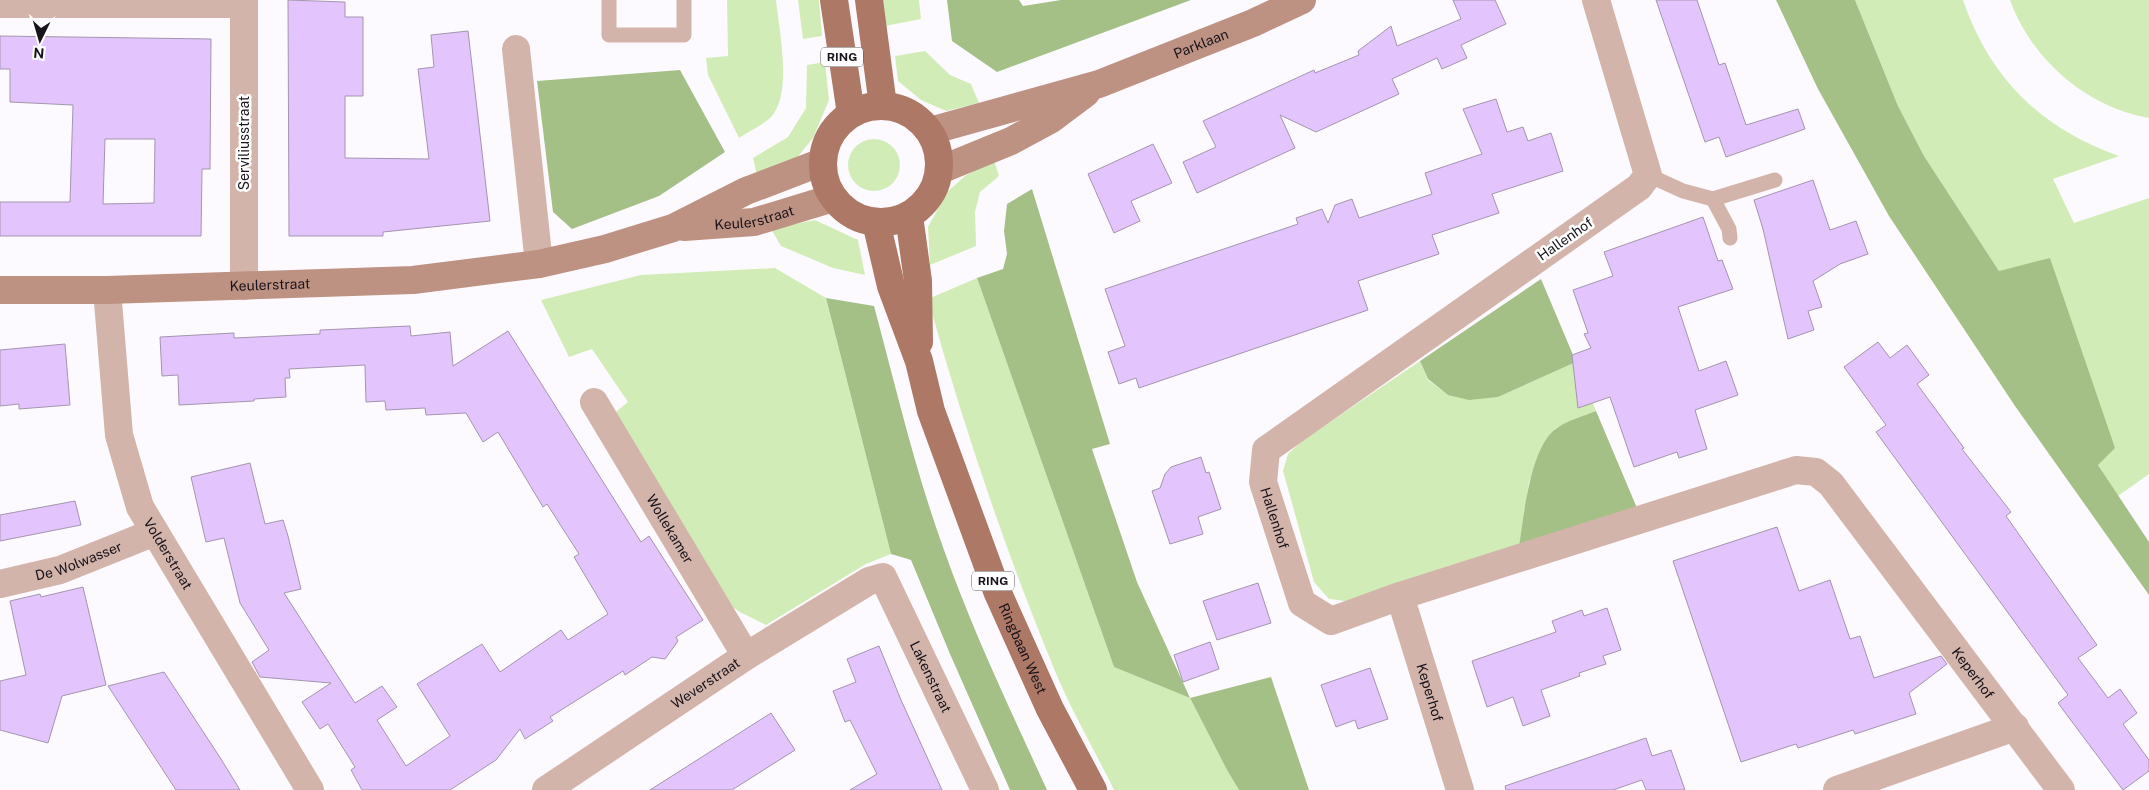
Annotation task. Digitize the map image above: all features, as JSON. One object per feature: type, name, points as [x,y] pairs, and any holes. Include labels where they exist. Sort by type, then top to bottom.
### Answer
[{"type":"main road","name":"RING","points":[[834,0],[851,114]]},
{"type":"main road","name":"RING","points":[[869,0],[883,106]]},
{"type":"main road","points":[[883,106],[896,107],[909,112],[930,130],[936,143],[940,170],[937,184],[921,207],[909,216],[893,222],[876,222],[852,215],[833,198],[825,181],[822,162],[824,151],[831,135],[841,121],[866,107],[883,106]]},
{"type":"main road","name":"Ringbaan West","points":[[909,216],[918,281],[919,361]]},
{"type":"main road","name":"Ringbaan West","points":[[876,222],[891,286],[919,361],[931,411],[997,591],[1050,709],[1093,790]]},
{"type":"street","name":"Parklaan","points":[[930,130],[1099,84],[1253,23],[1302,0]]},
{"type":"street","points":[[1596,0],[1648,175]]},
{"type":"street","points":[[0,4],[244,2]]},
{"type":"street","name":"Serviliusstraat","points":[[244,2],[244,286]]},
{"type":"street","points":[[516,49],[539,264]]},
{"type":"street","name":"Parklaan","points":[[940,170],[1026,133],[1050,120],[1099,84]]},
{"type":"street","name":"Keulerstraat","points":[[0,290],[107,290],[413,280],[539,264],[605,249],[673,228],[746,191],[822,162]]},
{"type":"street","name":"Hallenhof","points":[[1648,175],[1639,187],[1266,450],[1263,482],[1302,603],[1331,622],[1400,596],[1796,470],[1816,472]]},
{"type":"street","name":"Keulerstraat","points":[[673,228],[754,222],[833,198]]},
{"type":"street","name":"Volderstraat","points":[[107,290],[119,436],[140,507],[310,790]]},
{"type":"street","name":"Wollekamer","points":[[594,402],[746,656]]},
{"type":"street","name":"Keperhof","points":[[1816,472],[1832,484],[2061,790]]},
{"type":"street","name":"De Wolwasser","points":[[0,584],[60,570],[155,532]]},
{"type":"street","name":"Lakenstraat","points":[[869,581],[883,577],[985,790]]},
{"type":"street","name":"Weverstraat","points":[[546,790],[746,656],[869,581]]},
{"type":"street","name":"Keperhof","points":[[1400,596],[1460,790]]},
{"type":"street","points":[[1836,790],[2015,727]]},
{"type":"lane","points":[[609,0],[609,35],[684,35],[684,0]]},
{"type":"lane","points":[[1648,175],[1683,191],[1713,198],[1775,180]]},
{"type":"lane","points":[[1713,198],[1729,229],[1730,238]]},
{"type":"green space","points":[[727,0],[776,0],[782,44],[783,78],[778,107],[768,120],[739,138],[708,75],[706,58],[728,56]]},
{"type":"green space","points":[[798,0],[819,0],[822,36],[803,39]]},
{"type":"green space","points":[[881,0],[919,0],[921,19],[885,26]]},
{"type":"green space","points":[[947,0],[1019,0],[1023,6],[1061,0],[1191,0],[997,72],[952,41]]},
{"type":"green space","points":[[1776,0],[1855,0],[1898,106],[1924,156],[1999,271],[2050,258],[2115,448],[2098,465],[2149,542],[2149,595],[2015,406],[1889,216],[1818,89]]},
{"type":"green space","points":[[1855,0],[1963,0],[1974,28],[1988,53],[2003,76],[2022,97],[2042,115],[2065,131],[2119,156],[2053,179],[2074,223],[2149,198],[2149,474],[2118,496],[2098,465],[2050,259],[1999,271],[1924,156],[1898,106]]},
{"type":"green space","points":[[2010,0],[2149,0],[2149,118],[2104,104],[2083,92],[2064,77],[2047,61],[2032,42],[2019,22]]},
{"type":"green space","points":[[925,51],[950,75],[971,84],[979,103],[946,111],[921,100],[898,81],[895,56]]},
{"type":"green space","points":[[825,62],[829,100],[813,138],[796,159],[757,175],[753,158],[788,137],[806,108],[807,65]]},
{"type":"green space","points":[[680,70],[725,152],[659,196],[572,229],[553,212],[537,81]]},
{"type":"green space","points":[[874,139],[884,141],[892,147],[898,155],[900,165],[898,175],[892,183],[884,189],[874,191],[864,189],[856,183],[850,175],[848,165],[850,155],[856,147],[864,141]]},
{"type":"green space","points":[[994,160],[999,176],[980,192],[975,212],[976,246],[930,265],[928,227],[947,192],[965,176]]},
{"type":"green space","points":[[1032,189],[1110,444],[1092,449],[1137,582],[1190,698],[1114,667],[977,278],[1003,269],[1007,254],[1004,231],[1007,204]]},
{"type":"green space","points":[[815,220],[858,240],[865,275],[833,268],[781,246],[771,229]]},
{"type":"green space","points":[[775,268],[826,298],[891,554],[866,564],[766,625],[740,612],[722,600],[612,415],[628,402],[592,349],[569,357],[541,300],[641,275]]},
{"type":"green space","points":[[977,278],[1114,667],[1190,698],[1239,790],[1114,790],[1076,716],[1055,671],[1002,533],[970,440],[928,299]]},
{"type":"green space","points":[[1541,279],[1576,362],[1498,397],[1469,400],[1448,395],[1428,379],[1420,361]]},
{"type":"green space","points":[[826,298],[874,306],[915,459],[955,581],[1006,701],[1047,790],[1010,790],[911,560],[891,554]]},
{"type":"green space","points":[[1420,361],[1428,380],[1448,395],[1498,397],[1576,362],[1596,411],[1556,428],[1529,482],[1519,546],[1345,601],[1329,599],[1314,582],[1283,471],[1288,454],[1302,441]]},
{"type":"green space","points":[[1596,411],[1637,508],[1519,546],[1526,500],[1534,465],[1540,450],[1548,437],[1561,425]]},
{"type":"green space","points":[[1271,677],[1309,790],[1239,790],[1190,698]]},
{"type":"building","points":[[288,0],[345,2],[345,17],[363,17],[363,96],[345,96],[345,158],[429,159],[418,69],[434,67],[431,35],[468,31],[490,221],[383,232],[383,236],[289,236]]},
{"type":"building","points":[[1453,0],[1495,0],[1506,24],[1461,45],[1467,58],[1442,69],[1437,58],[1392,79],[1399,94],[1316,132],[1280,115],[1295,148],[1197,193],[1183,162],[1216,147],[1203,121],[1314,70],[1315,73],[1359,55],[1358,51],[1391,26],[1397,46],[1461,19]]},
{"type":"building","points":[[1656,0],[1697,0],[1719,65],[1725,63],[1746,125],[1798,109],[1805,129],[1726,157],[1719,137],[1705,142]]},
{"type":"building","points":[[0,36],[211,39],[210,169],[202,169],[201,236],[0,236],[0,202],[70,202],[73,105],[10,102],[10,69],[0,69]],"holes":[[[105,139],[155,139],[154,203],[103,204]]]},
{"type":"building","points":[[1496,99],[1507,132],[1523,127],[1528,141],[1551,133],[1563,171],[1492,194],[1499,213],[1432,235],[1439,254],[1358,281],[1368,310],[1139,388],[1136,378],[1119,384],[1108,352],[1125,346],[1105,289],[1298,224],[1296,218],[1322,209],[1328,223],[1335,205],[1352,199],[1359,218],[1432,194],[1425,173],[1482,154],[1463,109]]},
{"type":"building","points":[[1153,144],[1172,183],[1131,201],[1140,221],[1114,233],[1088,174]]},
{"type":"building","points":[[1813,180],[1830,230],[1856,221],[1868,254],[1840,264],[1813,281],[1822,307],[1808,311],[1814,330],[1788,339],[1763,229],[1754,200]]},
{"type":"building","points":[[1703,217],[1718,261],[1722,260],[1733,289],[1678,307],[1699,371],[1726,361],[1738,395],[1695,410],[1707,449],[1679,458],[1677,452],[1634,467],[1610,397],[1578,408],[1572,355],[1591,348],[1584,334],[1588,333],[1573,290],[1613,276],[1604,252]]},
{"type":"building","points":[[410,326],[411,336],[450,332],[453,366],[508,331],[641,542],[649,536],[703,620],[676,637],[678,641],[665,659],[652,657],[625,675],[623,671],[550,717],[553,721],[525,739],[520,729],[496,760],[450,790],[362,790],[351,770],[355,767],[328,724],[320,729],[302,702],[331,683],[260,677],[252,662],[269,650],[240,603],[224,538],[206,542],[191,477],[250,463],[265,524],[283,520],[288,536],[301,589],[284,593],[355,703],[382,686],[397,707],[377,720],[406,766],[450,736],[417,684],[482,644],[500,672],[561,630],[568,640],[608,614],[574,557],[579,554],[547,504],[543,507],[498,432],[483,442],[466,413],[426,415],[425,408],[386,410],[385,401],[366,402],[365,365],[289,369],[290,378],[285,378],[286,397],[254,399],[254,401],[179,405],[178,375],[162,376],[160,337],[234,333],[234,338],[320,334],[320,330]]},
{"type":"building","points":[[1878,342],[1890,358],[1907,345],[1929,375],[1917,384],[1964,448],[1962,449],[2011,512],[2006,516],[2097,645],[2078,658],[2108,698],[2120,689],[2137,713],[2123,724],[2149,760],[2149,771],[2123,790],[2058,703],[2068,695],[1876,432],[1886,425],[1844,367]]},
{"type":"building","points":[[65,344],[70,405],[19,409],[19,404],[0,406],[0,350]]},
{"type":"building","points":[[1201,457],[1206,473],[1209,472],[1221,509],[1198,517],[1203,534],[1170,544],[1152,491],[1160,488],[1165,474],[1171,467]]},
{"type":"building","points":[[75,501],[81,525],[0,541],[0,515]]},
{"type":"building","points":[[1777,527],[1799,591],[1830,580],[1850,639],[1860,636],[1874,678],[1941,656],[1947,664],[1909,693],[1916,714],[1855,734],[1853,730],[1798,748],[1796,744],[1741,762],[1673,561]]},
{"type":"building","points":[[1258,583],[1271,623],[1217,640],[1203,601]]},
{"type":"building","points":[[83,587],[106,685],[62,696],[48,743],[0,730],[0,681],[26,675],[10,601],[40,594],[41,597]]},
{"type":"building","points":[[1607,608],[1621,650],[1603,656],[1606,664],[1579,673],[1580,676],[1541,690],[1550,716],[1523,726],[1513,697],[1487,707],[1472,661],[1556,632],[1552,621],[1582,610],[1584,616]]},
{"type":"building","points":[[1210,642],[1219,669],[1183,682],[1174,655]]},
{"type":"building","points":[[879,646],[942,790],[850,790],[877,774],[850,720],[845,722],[833,691],[856,682],[847,659]]},
{"type":"building","points":[[1370,668],[1388,719],[1358,729],[1355,720],[1336,727],[1321,685]]},
{"type":"building","points":[[164,672],[240,790],[176,790],[108,686]]},
{"type":"building","points":[[771,713],[795,750],[732,790],[650,790]]},
{"type":"building","points":[[1646,738],[1652,756],[1671,750],[1685,790],[1646,790],[1642,780],[1613,790],[1506,790],[1505,786]]}]
